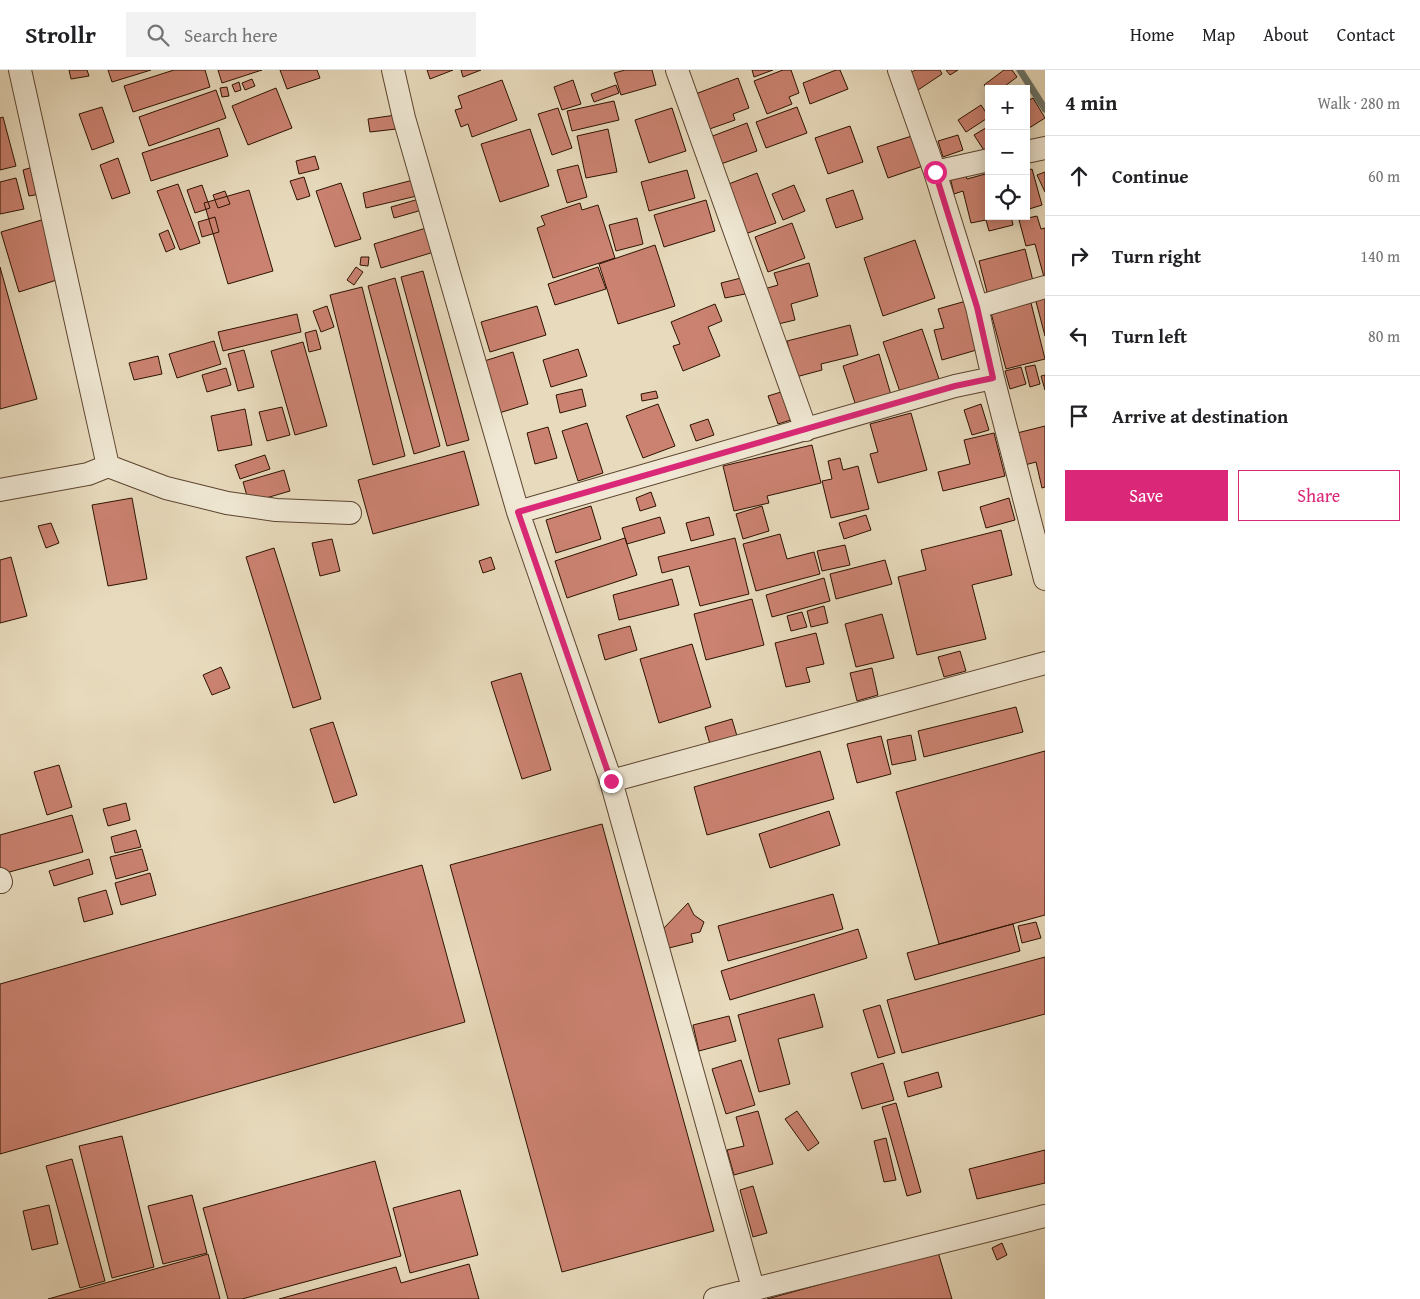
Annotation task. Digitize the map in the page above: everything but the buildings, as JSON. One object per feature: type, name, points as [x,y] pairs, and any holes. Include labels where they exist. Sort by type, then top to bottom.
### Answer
[{"type":"street","points":[[20,70],[108,466]]},
{"type":"street","points":[[393,70],[404,118],[518,512],[611,781],[752,1288]]},
{"type":"street","points":[[678,70],[806,430]]},
{"type":"street","points":[[899,70],[935,172],[977,307],[993,378],[1045,579]]},
{"type":"street","points":[[1030,151],[1045,148]]},
{"type":"street","points":[[935,172],[985,161]]},
{"type":"street","points":[[977,307],[1045,287]]},
{"type":"street","points":[[518,512],[955,386],[993,378]]},
{"type":"street","points":[[0,490],[88,474],[108,466],[166,488],[227,503],[276,510],[350,513]]},
{"type":"street","points":[[611,781],[1045,663]]},
{"type":"street","points":[[715,1299],[752,1288],[1045,1216]]},
{"type":"waterway","points":[[1020,70],[1045,109]]},
{"type":"route","points":[[611,781],[518,512],[955,386],[993,378],[977,307],[935,172]]}]
